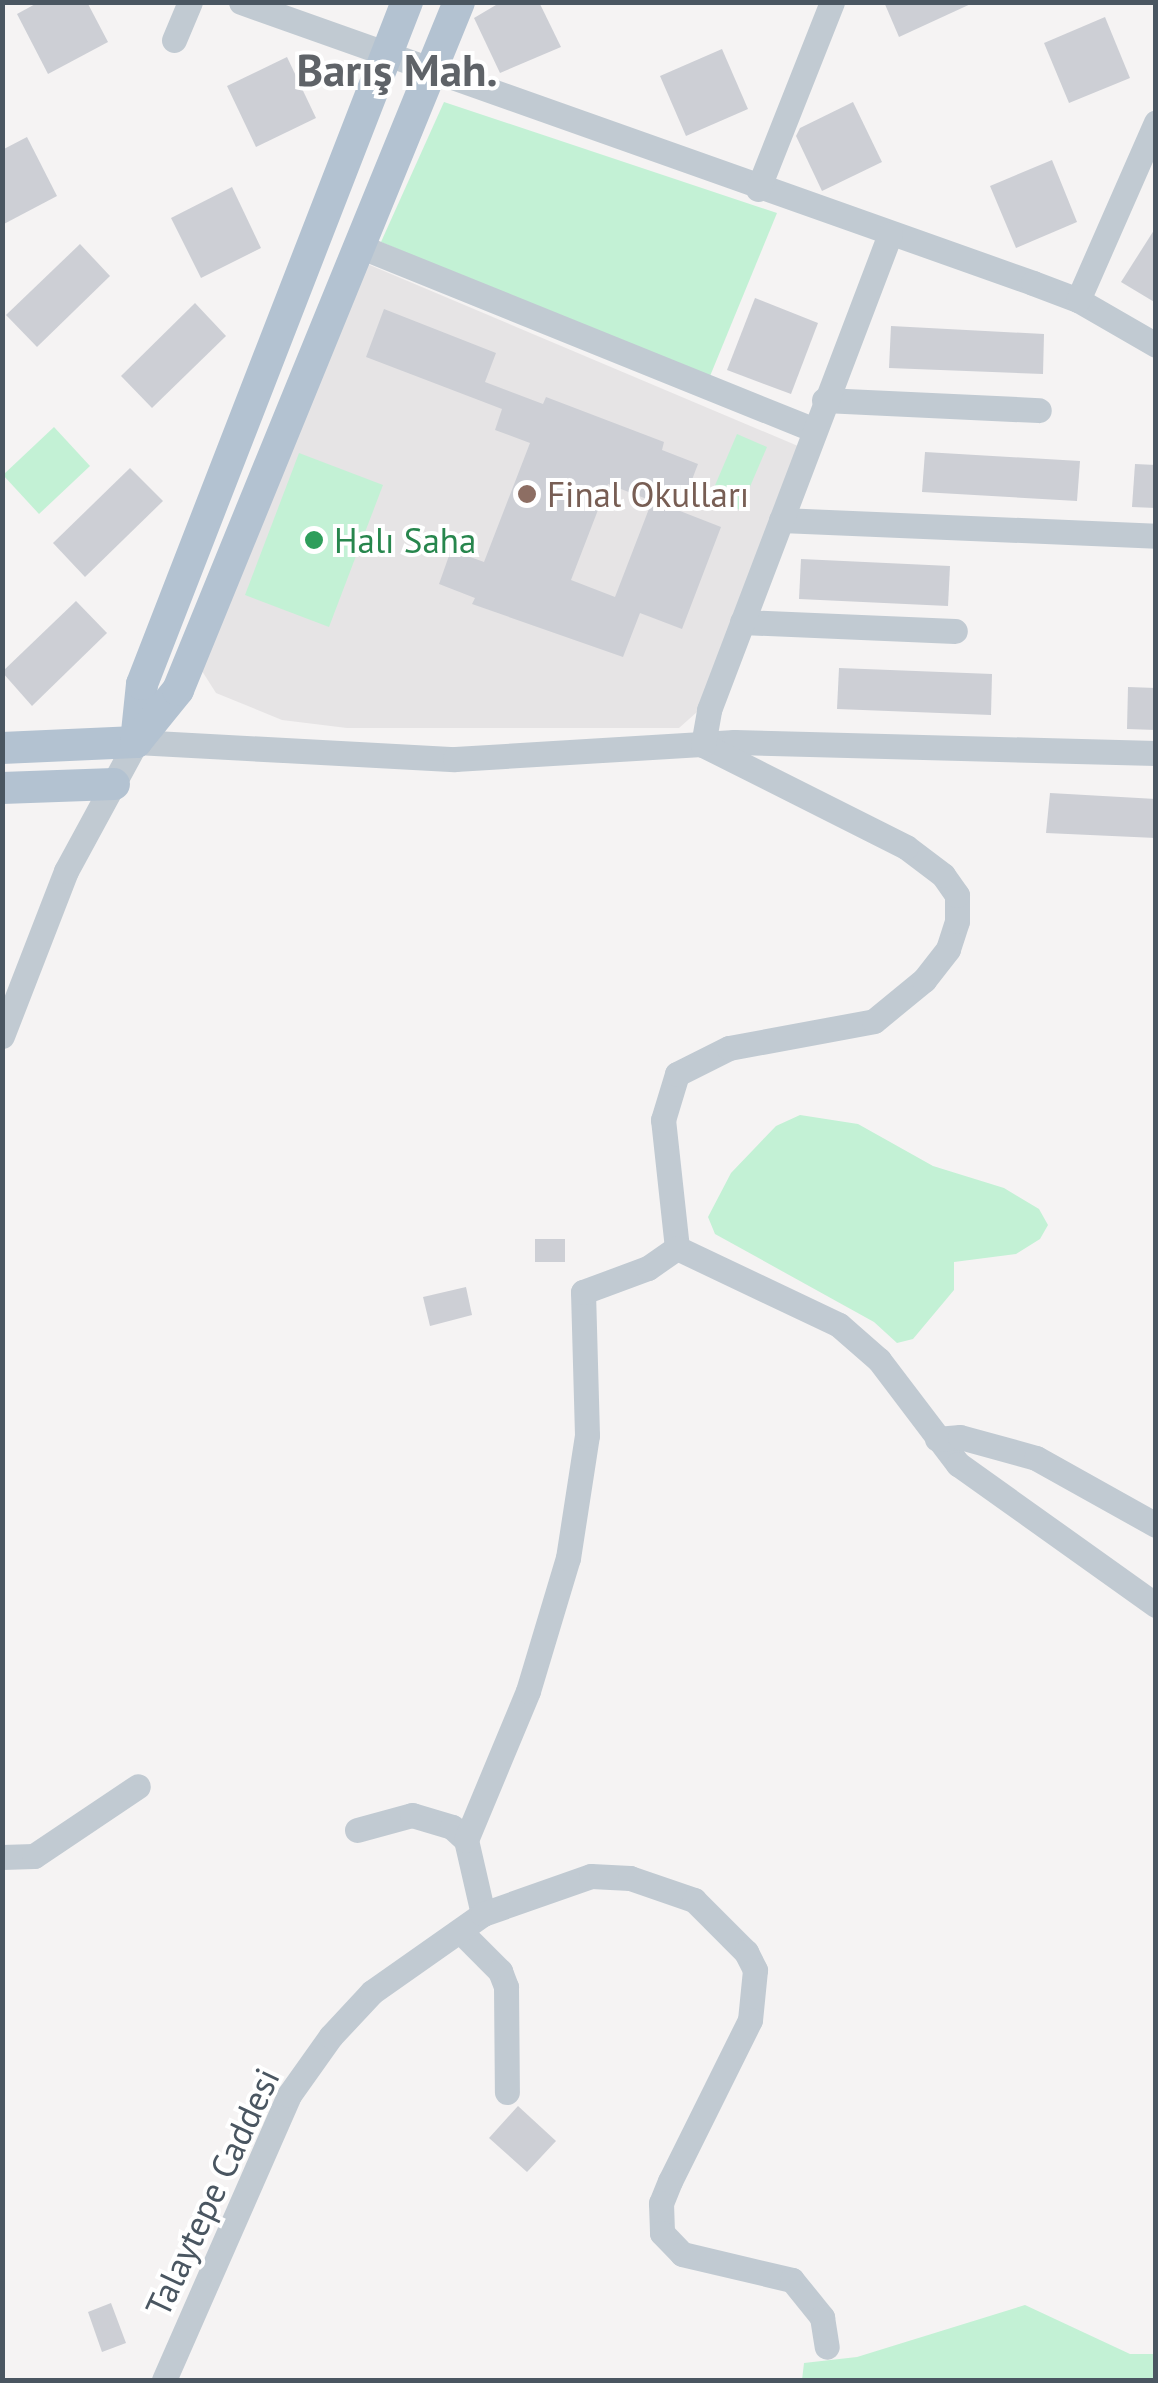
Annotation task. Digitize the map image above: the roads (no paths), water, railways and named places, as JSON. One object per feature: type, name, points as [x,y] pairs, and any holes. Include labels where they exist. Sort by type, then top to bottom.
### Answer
[{"type":"main road","points":[[136,742],[142,684],[408,2]]},
{"type":"main road","points":[[2,748],[136,742],[178,690],[459,2]]},
{"type":"main road","points":[[2,788],[114,784]]},
{"type":"street","points":[[174,40],[190,2]]},
{"type":"street","points":[[241,2],[386,59],[1078,300],[1156,345]]},
{"type":"street","points":[[758,189],[832,2]]},
{"type":"street","points":[[1078,300],[1153,134]]},
{"type":"street","points":[[703,746],[709,710],[812,429],[890,234]]},
{"type":"street","points":[[359,246],[812,429]]},
{"type":"street","points":[[824,400],[1040,410]]},
{"type":"street","points":[[781,520],[1156,536]]},
{"type":"street","points":[[742,622],[954,631]]},
{"type":"street","points":[[2,1036],[66,871],[136,742],[455,759],[703,746],[903,744],[1156,754]]},
{"type":"street","points":[[677,1248],[662,1120],[676,1074],[729,1048],[874,1021],[924,980],[948,948],[958,921],[957,896],[943,874],[906,848],[703,746]]},
{"type":"street","points":[[677,1248],[839,1325],[879,1360],[937,1439],[996,1494],[1156,1605]]},
{"type":"street","points":[[466,1840],[528,1691],[568,1558],[586,1435],[583,1292],[648,1268],[677,1248]]},
{"type":"street","points":[[937,1439],[978,1441],[1036,1458],[1156,1525]]},
{"type":"street","points":[[2,1858],[34,1856],[138,1786]]},
{"type":"street","points":[[357,1830],[412,1815],[452,1827],[466,1840],[483,1914]]},
{"type":"street","name":"Talaytepe Caddesi","points":[[164,2380],[289,2095],[372,1992],[483,1914],[559,1884],[630,1878],[694,1900],[738,1941],[755,1970],[750,2020],[670,2180],[661,2203],[662,2234],[682,2254],[792,2280],[822,2317],[827,2347]]},
{"type":"street","points":[[460,1931],[500,1971],[506,1987],[507,2092]]},
{"type":"place","name":"Final Okulları","points":[[527,494]]},
{"type":"place","name":"Halı Saha","points":[[314,540]]},
{"type":"district","name":"Barış Mah.","points":[[397,70]]}]
